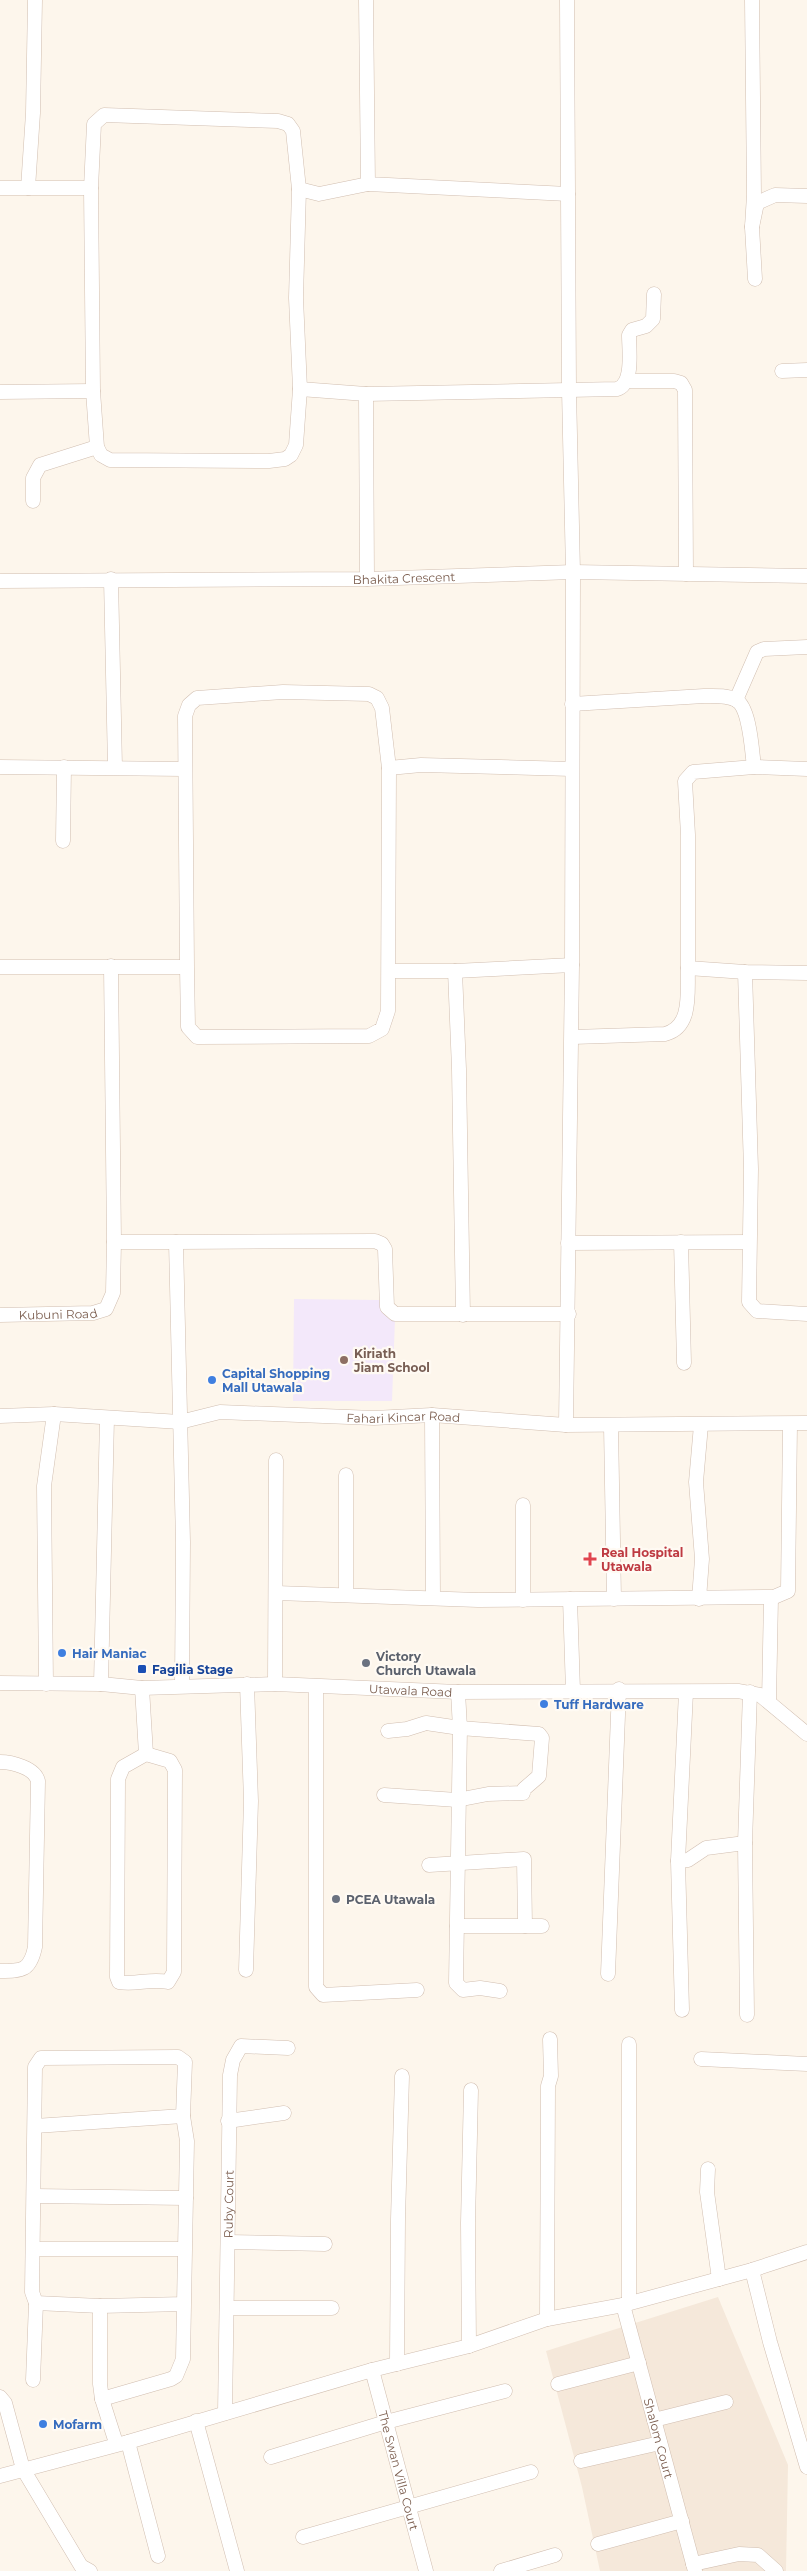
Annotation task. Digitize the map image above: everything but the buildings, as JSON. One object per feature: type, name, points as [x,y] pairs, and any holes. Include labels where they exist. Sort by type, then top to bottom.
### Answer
[{"type":"street","points":[[28,188],[33,113],[34,0]]},
{"type":"street","points":[[366,0],[368,184]]},
{"type":"street","points":[[566,1425],[573,1037],[573,572],[567,0]]},
{"type":"street","points":[[752,0],[754,195],[752,227],[755,280]]},
{"type":"street","points":[[104,116],[278,121],[288,124],[294,131],[299,189],[296,298],[300,389],[296,446],[285,459],[110,460],[101,456],[97,447],[93,390],[91,188],[94,124],[104,116]]},
{"type":"street","points":[[299,189],[319,194],[368,184],[568,194]]},
{"type":"street","points":[[0,188],[91,188]]},
{"type":"street","points":[[752,227],[754,211],[758,203],[766,198],[776,196],[807,196]]},
{"type":"street","points":[[300,389],[366,394],[622,388],[627,381],[629,335],[632,330],[646,326],[653,319],[654,294]]},
{"type":"street","points":[[782,371],[807,370]]},
{"type":"street","points":[[627,381],[674,381],[681,383],[685,390],[686,574]]},
{"type":"street","points":[[0,392],[93,390]]},
{"type":"street","points":[[366,394],[367,579]]},
{"type":"street","points":[[33,501],[33,478],[40,465],[97,447]]},
{"type":"street","name":"Bhakita Crescent","points":[[0,581],[367,579],[573,572],[807,576]]},
{"type":"street","points":[[111,579],[115,767]]},
{"type":"street","points":[[736,700],[757,652],[764,649],[807,647]]},
{"type":"street","points":[[283,692],[369,694],[377,698],[382,708],[389,768],[389,971],[387,1021],[382,1029],[369,1036],[197,1038],[188,1027],[184,769],[185,716],[189,704],[197,698],[283,692]]},
{"type":"street","points":[[572,704],[704,696],[724,696],[736,700],[744,709],[754,767]]},
{"type":"street","points":[[389,768],[421,765],[572,769]]},
{"type":"street","points":[[0,767],[184,769]]},
{"type":"street","points":[[63,841],[64,767]]},
{"type":"street","points":[[573,1037],[665,1034],[675,1032],[684,1019],[688,968],[688,835],[685,781],[693,772],[754,767],[807,769]]},
{"type":"street","points":[[389,971],[455,971],[572,965]]},
{"type":"street","points":[[111,966],[114,1242],[375,1241],[382,1244],[385,1250],[387,1307],[389,1311],[396,1314],[568,1314]]},
{"type":"street","points":[[0,967],[187,967]]},
{"type":"street","points":[[688,968],[807,974]]},
{"type":"street","points":[[455,971],[459,1069],[463,1315]]},
{"type":"street","points":[[745,972],[751,1160],[750,1302],[752,1308],[757,1311],[807,1314]]},
{"type":"street","name":"Kubuni Road","points":[[0,1315],[92,1313],[106,1309],[113,1294],[114,1242]]},
{"type":"street","points":[[176,1242],[180,1422],[182,1686]]},
{"type":"street","points":[[568,1242],[749,1242]]},
{"type":"street","points":[[681,1242],[684,1362]]},
{"type":"street","name":"Fahari Kincar Road","points":[[0,1416],[54,1414],[180,1422],[220,1412],[374,1418],[432,1415],[566,1425],[610,1426],[807,1423]]},
{"type":"street","points":[[46,1684],[44,1486],[54,1414]]},
{"type":"street","points":[[432,1415],[433,1598]]},
{"type":"street","points":[[101,1684],[107,1418]]},
{"type":"street","points":[[276,1593],[523,1600],[570,1598],[771,1598],[788,1592],[790,1424]]},
{"type":"street","points":[[699,1599],[702,1559],[696,1482],[700,1425]]},
{"type":"street","points":[[610,1426],[614,1599]]},
{"type":"street","points":[[275,1684],[276,1460]]},
{"type":"street","points":[[346,1475],[346,1595]]},
{"type":"street","points":[[523,1505],[523,1600]]},
{"type":"street","points":[[570,1598],[573,1691]]},
{"type":"street","points":[[769,1701],[771,1598]]},
{"type":"street","name":"Utawala Road","points":[[0,1684],[101,1684],[142,1688],[275,1684],[458,1692],[618,1689],[750,1692],[769,1701],[807,1734]]},
{"type":"street","points":[[246,1970],[250,1801],[247,1684]]},
{"type":"street","points":[[316,1687],[316,1987],[323,1995],[417,1990]]},
{"type":"street","points":[[142,1688],[146,1754]]},
{"type":"street","points":[[608,1974],[618,1689]]},
{"type":"street","points":[[458,1692],[460,1728],[457,1800],[456,1983],[459,1988],[480,1988],[500,1991]]},
{"type":"street","points":[[682,2010],[678,1862],[686,1692]]},
{"type":"street","points":[[747,2015],[745,1844],[750,1692]]},
{"type":"street","points":[[384,1795],[457,1800],[488,1794],[523,1793],[539,1776],[542,1738],[539,1734],[460,1728],[426,1723],[407,1729],[388,1731]]},
{"type":"street","points":[[146,1754],[170,1761],[174,1764],[175,1770],[174,1972],[168,1982],[156,1979],[142,1980],[134,1984],[120,1982],[117,1977],[118,1779],[123,1767],[146,1754]]},
{"type":"street","points":[[0,1762],[32,1771],[38,1781],[35,1947],[30,1964],[24,1969],[0,1971]]},
{"type":"street","points":[[678,1862],[688,1860],[706,1848],[745,1844]]},
{"type":"street","points":[[429,1865],[457,1865],[488,1860],[524,1859],[525,1926]]},
{"type":"street","points":[[457,1926],[542,1926]]},
{"type":"street","points":[[547,2319],[550,2039]]},
{"type":"street","name":"Shalom Court","points":[[629,2044],[626,2304],[639,2363],[694,2568]]},
{"type":"street","name":"Ruby Court","points":[[225,2412],[230,2075],[233,2060],[241,2046],[288,2048]]},
{"type":"street","points":[[33,2380],[36,2303],[32,2292],[35,2067],[41,2058],[46,2057],[178,2057],[185,2062],[183,2116],[187,2141],[183,2359],[176,2376],[102,2399]]},
{"type":"street","points":[[701,2059],[807,2064]]},
{"type":"street","points":[[398,2364],[398,2210],[402,2076]]},
{"type":"street","points":[[469,2346],[468,2223],[471,2090]]},
{"type":"street","points":[[228,2122],[284,2113]]},
{"type":"street","points":[[34,2126],[183,2116]]},
{"type":"street","points":[[708,2169],[707,2192],[719,2279]]},
{"type":"street","points":[[34,2196],[186,2198]]},
{"type":"street","points":[[228,2242],[325,2244]]},
{"type":"street","points":[[34,2249],[184,2249]]},
{"type":"street","points":[[0,2476],[122,2443],[372,2370],[469,2346],[547,2319],[626,2304],[752,2270],[807,2252]]},
{"type":"street","points":[[752,2270],[770,2342],[804,2440],[807,2467]]},
{"type":"street","points":[[36,2303],[100,2306],[184,2304]]},
{"type":"street","points":[[100,2306],[102,2399],[122,2443],[158,2556]]},
{"type":"street","points":[[227,2308],[332,2308]]},
{"type":"street","points":[[558,2384],[639,2363]]},
{"type":"street","name":"The Swan Villa Court","points":[[372,2370],[426,2571]]},
{"type":"street","points":[[271,2457],[386,2422],[505,2391]]},
{"type":"street","points":[[0,2397],[5,2403],[23,2469],[81,2566],[90,2571]]},
{"type":"street","points":[[654,2420],[726,2402]]},
{"type":"street","points":[[196,2421],[237,2571]]},
{"type":"street","points":[[580,2461],[660,2443]]},
{"type":"street","points":[[303,2537],[531,2472]]},
{"type":"street","points":[[598,2544],[682,2521]]},
{"type":"street","points":[[694,2568],[738,2554],[758,2555],[776,2571]]},
{"type":"street","points":[[501,2571],[556,2555]]},
{"type":"shaded area","name":"Kiriath Jiam School","points":[[294,1299],[380,1300],[383,1310],[395,1319],[392,1401],[293,1401]]},
{"type":"shaded area","points":[[718,2297],[788,2465],[786,2571],[600,2571],[582,2487],[546,2351]]},
{"type":"place","name":"Kiriath Jiam School","points":[[344,1360]]},
{"type":"place","name":"Capital Shopping Mall Utawala","points":[[212,1380]]},
{"type":"place","name":"Real Hospital Utawala","points":[[590,1559]]},
{"type":"place","name":"Hair Maniac","points":[[62,1653]]},
{"type":"place","name":"Victory Church Utawala","points":[[366,1663]]},
{"type":"place","name":"Fagilia Stage","points":[[142,1669]]},
{"type":"place","name":"Tuff Hardware","points":[[544,1704]]},
{"type":"place","name":"PCEA Utawala","points":[[336,1899]]},
{"type":"place","name":"Mofarm","points":[[43,2424]]}]
